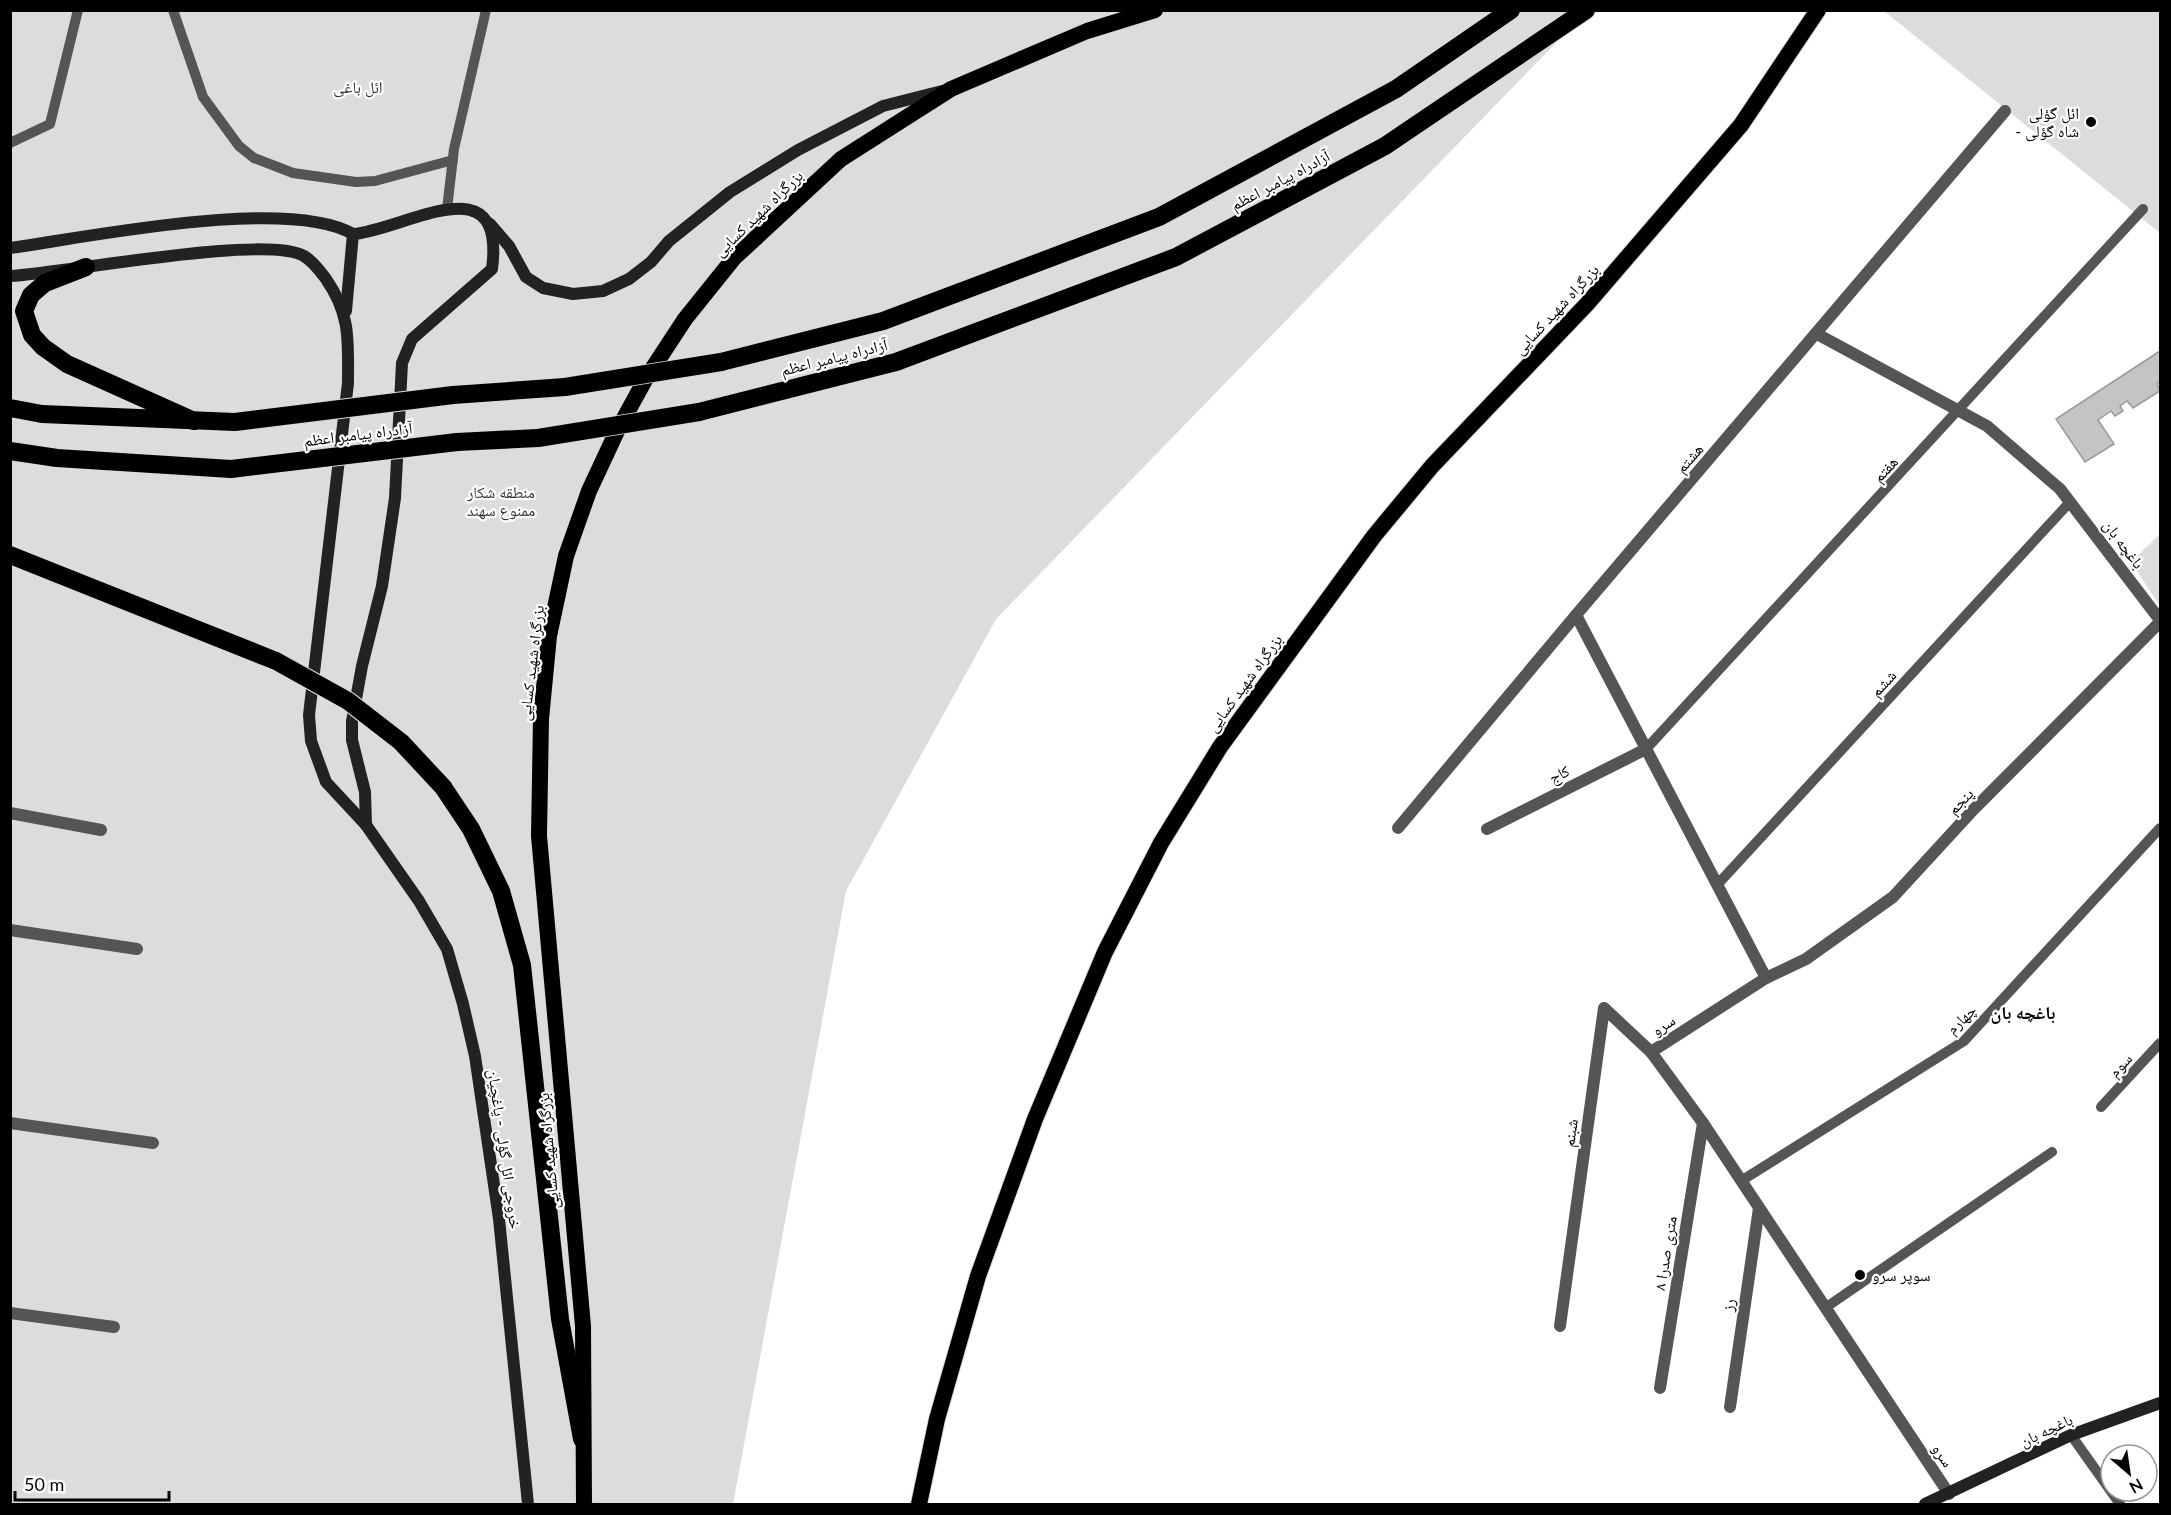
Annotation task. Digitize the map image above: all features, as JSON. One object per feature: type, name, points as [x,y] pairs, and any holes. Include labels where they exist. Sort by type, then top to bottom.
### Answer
[{"type":"highway","name":"بزرگراه شهید کسایی","points":[[584,1504],[583,1326],[539,836],[544,683],[549,636],[566,556],[589,491],[617,431],[645,380],[685,319],[734,258],[841,159],[951,89],[1087,31],[1155,10]]},
{"type":"highway","name":"آزادراه پیامبر اعظم","points":[[10,408],[42,414],[235,422],[453,395],[566,387],[721,362],[883,321],[1159,218],[1396,89],[1511,10]]},
{"type":"highway","name":"آزادراه پیامبر اعظم","points":[[10,451],[57,458],[231,469],[457,442],[538,438],[699,412],[896,362],[1176,257],[1385,146],[1586,10]]},
{"type":"highway","name":"بزرگراه شهید کسایی","points":[[919,1504],[937,1419],[978,1276],[1035,1119],[1105,952],[1161,843],[1220,747],[1374,536],[1432,466],[1587,304],[1741,124],[1818,10]]},
{"type":"highway","points":[[86,267],[45,283],[31,295],[24,311],[32,335],[43,347],[67,364],[194,421]]},
{"type":"highway","points":[[10,555],[276,661],[348,701],[401,742],[443,787],[471,829],[501,891],[522,965],[560,1319],[582,1439]]},
{"type":"main road","points":[[10,248],[218,219],[326,223],[353,234],[462,207],[479,213],[509,246],[526,277],[543,288],[573,294],[603,291],[629,279],[651,262],[669,241],[730,192],[798,150],[883,106],[951,89]]},
{"type":"main road","points":[[366,825],[365,792],[352,740],[352,721],[362,666],[382,586],[395,498],[402,363],[412,339],[492,269],[495,245],[489,226],[479,213]]},
{"type":"main road","name":"خروجی ائل گؤلی - یاغچیان","points":[[353,234],[346,317],[348,383],[309,716],[311,741],[326,782],[366,825],[419,901],[447,949],[464,1004],[475,1056],[499,1219],[528,1504]]},
{"type":"main road","points":[[10,276],[225,251],[281,250],[303,256],[318,268],[339,298],[346,317]]},
{"type":"main road","name":"باغچه بان","points":[[1949,1494],[2071,1435],[2160,1402]]},
{"type":"main road","points":[[1925,1504],[1949,1494]]},
{"type":"main road","points":[[1935,1504],[1949,1494]]},
{"type":"street","name":"هشتم","points":[[1398,828],[2005,111]]},
{"type":"street","name":"باغچه بان","points":[[1816,334],[1987,426],[2060,489],[2160,621]]},
{"type":"street","points":[[1576,615],[1766,978]]},
{"type":"street","name":"پنجم","points":[[1766,978],[1806,959],[1893,897],[1973,810],[2160,621]]},
{"type":"street","name":"کاج","points":[[1487,829],[1646,749]]},
{"type":"street","points":[[10,813],[101,830]]},
{"type":"street","points":[[10,930],[137,949]]},
{"type":"street","name":"سرو","points":[[1766,978],[1651,1052],[1703,1123],[1949,1494]]},
{"type":"street","name":"شبنم","points":[[1560,1326],[1604,1008],[1651,1052]]},
{"type":"street","points":[[10,1123],[153,1143]]},
{"type":"street","name":"۸ متری صدرا","points":[[1660,1388],[1703,1123]]},
{"type":"street","name":"رز","points":[[1730,1407],[1759,1208]]},
{"type":"street","points":[[10,1313],[114,1328]]},
{"type":"lane","points":[[10,143],[50,124],[78,10]]},
{"type":"lane","points":[[173,10],[203,97],[239,146],[254,158],[293,173],[356,182],[375,182],[453,160]]},
{"type":"lane","points":[[447,209],[453,160],[486,10]]},
{"type":"lane","name":"هفتم","points":[[1646,749],[2143,209]]},
{"type":"lane","name":"ششم","points":[[1717,885],[2070,502]]},
{"type":"lane","name":"چهارم","points":[[1741,1181],[1964,1041],[2160,828]]},
{"type":"lane","name":"سوم","points":[[2101,1107],[2160,1043]]},
{"type":"lane","points":[[1826,1308],[2052,1152]]},
{"type":"lane","points":[[2071,1435],[2120,1504]]},
{"type":"green space","name":"منطقه شکار ممنوع سهند","points":[[10,11],[1587,11],[996,619],[846,891],[733,1504],[11,1504]]},
{"type":"green space","name":"ائل گؤلی - شاه گؤلی","points":[[1884,11],[2160,11],[2160,233]]},
{"type":"green space","points":[[2160,534],[2160,606],[2131,562]]},
{"type":"building","points":[[2160,351],[2160,381],[2157,384],[2160,391],[2133,408],[2127,401],[2120,406],[2123,411],[2115,416],[2111,411],[2098,420],[2114,444],[2085,462],[2056,419]]},
{"type":"place","name":"ائل گؤلی - شاه گؤلی","points":[[2091,122]]},
{"type":"place","name":"سوپر سرو","points":[[1860,1275]]},
{"type":"district","name":"باغچه بان","points":[[2023,1013]]},
{"type":"park label","name":"ائل باغی","points":[[358,87]]}]
